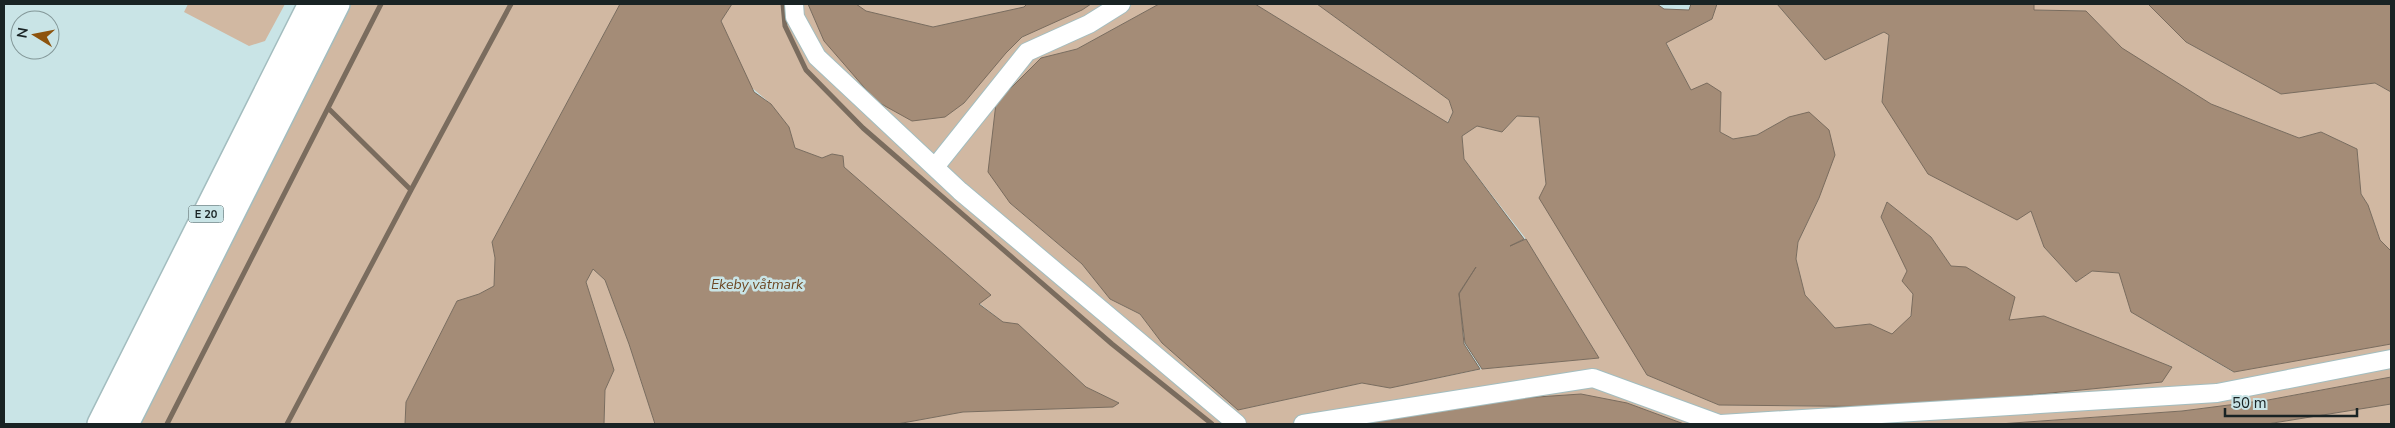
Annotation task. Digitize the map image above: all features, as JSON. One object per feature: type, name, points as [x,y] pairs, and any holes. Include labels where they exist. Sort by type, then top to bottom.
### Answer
[{"type":"highway","name":"E 20","points":[[100,424],[311,4]]},
{"type":"highway","name":"E 20","points":[[126,424],[337,4]]},
{"type":"lane","points":[[794,4],[795,17],[817,57],[935,167],[1237,424]]},
{"type":"lane","points":[[935,167],[1027,52],[1089,24],[1121,4]]},
{"type":"lane","points":[[1303,424],[1593,378],[1720,424],[2217,393],[2391,359]]},
{"type":"shaded area","points":[[188,4],[285,4],[265,41],[249,46],[184,12]]},
{"type":"shaded area","points":[[348,4],[620,4],[492,242],[495,258],[494,286],[479,294],[457,301],[406,402],[405,424],[138,424]]},
{"type":"shaded area","points":[[732,4],[808,4],[824,41],[964,103],[1005,52],[1029,33],[1074,14],[1091,4],[1159,4],[1077,49],[1041,58],[1010,203],[1082,264],[1110,299],[1140,314],[1162,343],[1238,410],[1363,383],[1390,388],[1482,369],[1599,358],[1526,239],[1464,159],[1462,136],[1477,126],[1502,132],[1517,116],[1539,117],[1546,184],[1647,375],[1719,405],[1908,407],[2162,382],[2171,366],[2009,320],[1951,266],[1931,237],[1887,202],[1881,217],[1910,278],[1913,291],[1911,315],[1892,335],[1870,324],[1835,328],[1805,295],[1796,259],[1798,242],[1819,198],[1789,117],[1757,135],[1733,139],[1720,132],[1721,92],[1691,90],[1666,42],[1712,19],[1717,4],[1777,4],[1825,60],[1884,32],[1889,35],[1882,102],[2031,211],[2044,247],[2076,282],[2092,271],[2120,273],[2131,312],[2233,372],[2391,344],[2391,377],[2268,400],[2182,411],[1999,424],[1684,424],[1627,403],[1340,424],[897,424],[963,412],[1113,407],[1119,403],[1086,387],[1018,324],[1003,322],[979,303],[991,295],[844,167],[843,156],[832,154],[822,158],[795,148],[789,127],[771,104],[751,87],[721,21]]},
{"type":"shaded area","points":[[856,4],[1027,4],[1024,7],[933,27],[865,11]]},
{"type":"shaded area","points":[[1255,4],[1317,4],[1449,100],[1453,112],[1447,123]]},
{"type":"shaded area","points":[[2034,4],[2148,4],[2186,42],[2281,94],[2375,83],[2391,92],[2391,251],[2380,240],[2368,205],[2361,194],[2357,149],[2321,132],[2299,138],[2211,104],[2121,48],[2086,11],[2033,10]]},
{"type":"shaded area","points":[[593,269],[605,280],[629,344],[655,424],[604,424],[605,390],[614,370],[586,282]]},
{"type":"shaded area","points":[[2391,404],[2391,424],[2267,424]]},
{"type":"water","name":"Ekeby våtmark","points":[[620,4],[732,4],[721,21],[754,92],[771,104],[789,127],[795,148],[822,158],[832,154],[843,156],[844,167],[991,295],[979,304],[1003,322],[1018,324],[1086,387],[1119,403],[1113,407],[963,412],[897,424],[655,424],[629,344],[605,280],[593,269],[586,282],[614,370],[605,390],[604,424],[405,424],[406,402],[457,301],[479,294],[494,286],[495,258],[492,242]]},
{"type":"water","points":[[808,4],[856,4],[866,11],[933,27],[1024,7],[1027,4],[1091,4],[1082,10],[1022,37],[964,103],[945,117],[912,121],[876,101],[824,41]]},
{"type":"water","points":[[1159,4],[1255,4],[1448,123],[1453,112],[1449,100],[1317,4],[1657,4],[1664,9],[1689,10],[1691,4],[1717,4],[1712,19],[1666,43],[1691,90],[1707,83],[1721,92],[1720,132],[1733,139],[1757,135],[1789,117],[1809,112],[1829,130],[1835,155],[1819,198],[1798,242],[1796,259],[1805,295],[1835,328],[1870,324],[1892,334],[1911,316],[1913,294],[1902,281],[1907,271],[1881,217],[1887,202],[1931,237],[1951,266],[1966,267],[2015,297],[2009,320],[2044,316],[2172,367],[2162,382],[1908,407],[1719,405],[1647,375],[1539,198],[1546,184],[1539,117],[1517,116],[1502,132],[1477,126],[1462,136],[1464,159],[1524,239],[1510,246],[1526,239],[1599,358],[1482,369],[1465,343],[1459,298],[1464,344],[1480,369],[1390,388],[1362,383],[1238,410],[1162,343],[1140,314],[1110,299],[1082,264],[1010,203],[988,172],[996,103],[1041,58],[1077,49]]},
{"type":"water","points":[[1777,4],[2034,4],[2034,10],[2086,11],[2122,48],[2211,104],[2299,138],[2321,132],[2357,149],[2361,194],[2368,205],[2380,240],[2391,251],[2391,344],[2234,372],[2131,312],[2119,273],[2092,271],[2076,282],[2044,247],[2031,211],[2017,220],[1928,174],[1882,102],[1889,35],[1884,32],[1825,60]]},
{"type":"water","points":[[2148,4],[2391,4],[2391,92],[2375,83],[2281,94],[2186,42]]},
{"type":"water","points":[[2391,377],[2391,404],[2267,424],[1999,424],[2182,411],[2268,400]]},
{"type":"water","points":[[1581,394],[1627,403],[1684,424],[1340,424],[1508,399]]},
{"type":"waterway","points":[[167,424],[381,4]]},
{"type":"waterway","points":[[411,190],[511,4]]},
{"type":"waterway","points":[[783,4],[785,26],[806,70],[863,128],[1112,344],[1212,424]]},
{"type":"waterway","points":[[287,424],[411,190],[328,108]]}]
